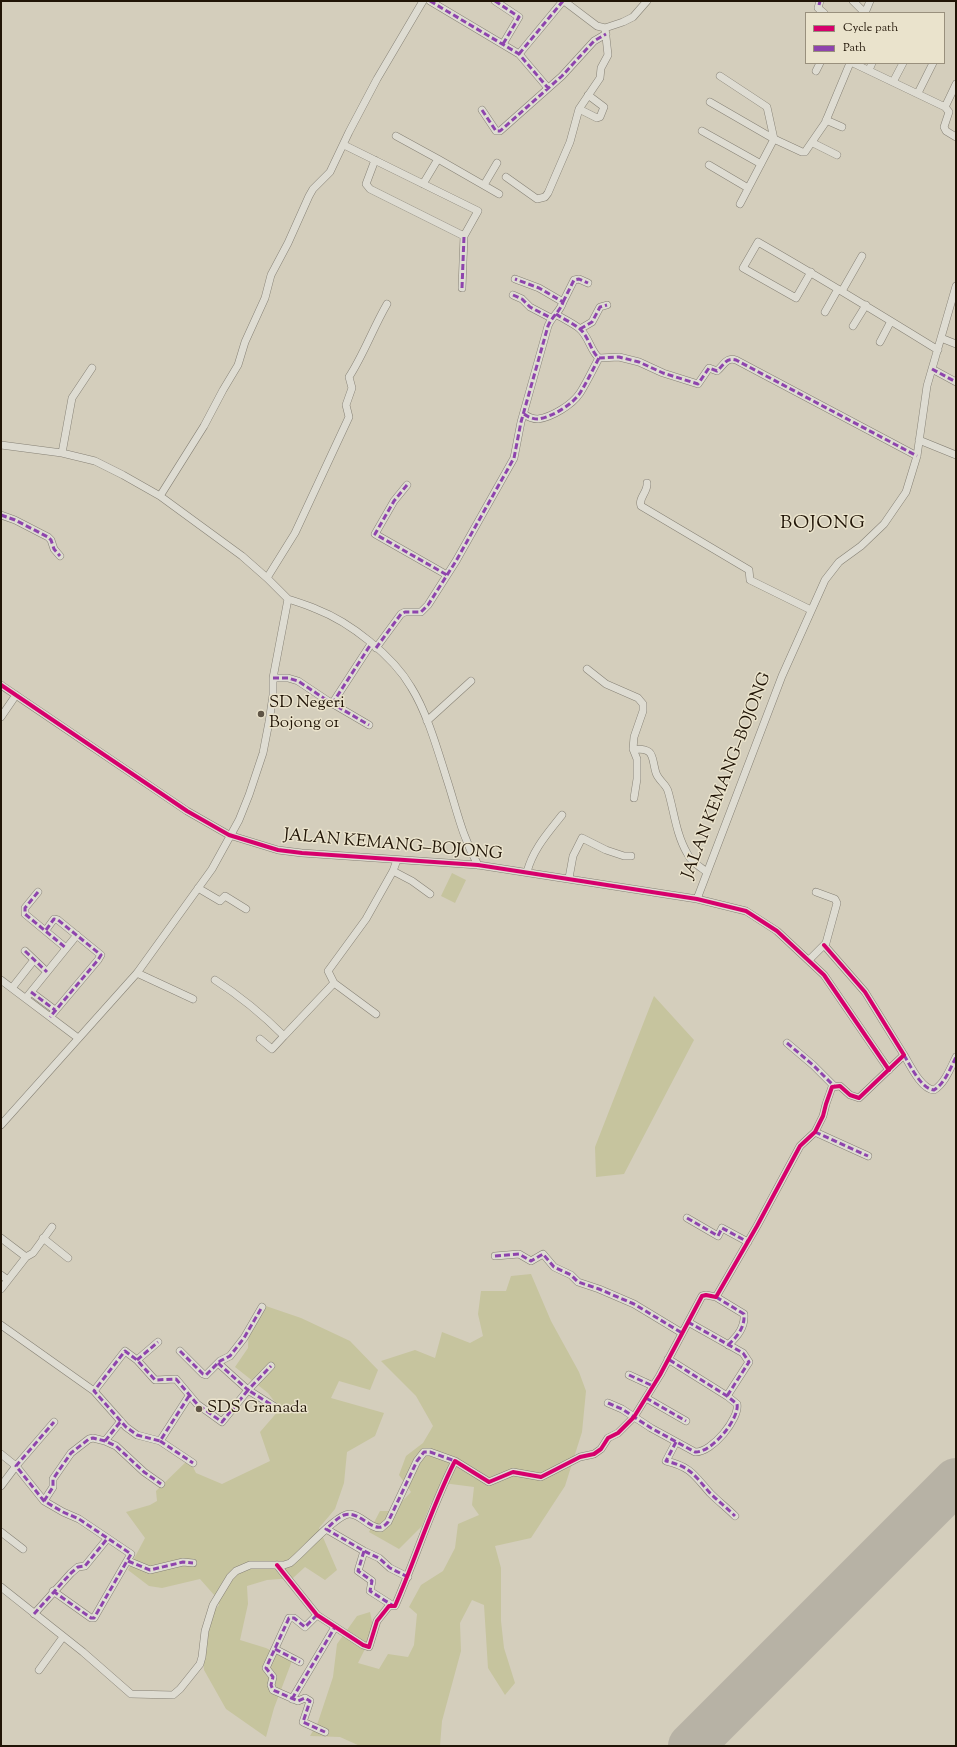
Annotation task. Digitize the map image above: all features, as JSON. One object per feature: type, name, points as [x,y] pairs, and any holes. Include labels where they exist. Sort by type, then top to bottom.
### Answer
[{"type":"street","points":[[160,496],[204,426],[238,365],[245,342],[265,298],[271,275],[312,192],[328,176],[377,79],[423,1]]},
{"type":"street","points":[[430,1],[519,54],[548,88]]},
{"type":"street","points":[[495,1],[515,12],[519,17],[503,44]]},
{"type":"street","points":[[519,54],[563,1],[606,31]]},
{"type":"street","points":[[482,110],[498,132],[573,65],[594,41],[606,31],[633,17],[647,1]]},
{"type":"street","points":[[820,1],[818,8],[823,12]]},
{"type":"street","points":[[853,1],[864,12]]},
{"type":"street","points":[[865,12],[870,1]]},
{"type":"street","points":[[506,177],[537,199],[544,197],[552,184],[570,142],[579,110],[599,80],[601,68],[607,59],[606,31]]},
{"type":"street","points":[[816,71],[820,64]]},
{"type":"street","points":[[710,102],[774,139],[805,152],[808,150],[826,120],[850,64]]},
{"type":"street","points":[[855,64],[945,107],[949,112],[944,127],[946,131],[956,137]]},
{"type":"street","points":[[869,70],[872,64]]},
{"type":"street","points":[[894,82],[903,64]]},
{"type":"street","points":[[918,93],[932,64]]},
{"type":"street","points":[[720,76],[767,106],[774,139],[740,204]]},
{"type":"street","points":[[945,107],[956,84]]},
{"type":"street","points":[[579,110],[595,117],[600,117],[604,107],[588,95]]},
{"type":"street","points":[[826,120],[842,127]]},
{"type":"street","points":[[702,131],[761,164]]},
{"type":"street","points":[[396,136],[499,194]]},
{"type":"street","points":[[813,142],[837,155]]},
{"type":"street","points":[[344,145],[478,211],[464,236],[462,288]]},
{"type":"street","points":[[375,160],[366,184],[370,190],[464,236]]},
{"type":"street","points":[[423,184],[438,160]]},
{"type":"street","points":[[484,185],[496,163]]},
{"type":"street","points":[[709,165],[748,188]]},
{"type":"street","points":[[811,272],[796,298],[743,268],[758,242],[811,272],[938,350]]},
{"type":"street","points":[[825,312],[862,256]]},
{"type":"street","points":[[515,279],[539,288],[563,302]]},
{"type":"street","points":[[332,704],[374,646],[403,613],[421,612],[426,608],[447,575],[512,462],[524,414],[554,316],[574,280],[588,283]]},
{"type":"street","name":"JALAN KEMANG–BOJONG","points":[[1,685],[187,811],[230,835],[278,850],[324,855],[478,865],[698,898],[784,670],[818,593],[831,570],[876,533],[898,506],[908,487],[917,456],[927,386],[956,286]]},
{"type":"street","points":[[513,295],[530,307],[554,316],[580,329],[590,342],[594,353],[599,358],[619,357],[638,362],[663,373],[698,384],[709,368],[717,371],[726,361],[730,359],[736,360],[917,456]]},
{"type":"street","points":[[267,578],[295,533],[349,417],[346,405],[352,388],[349,377],[363,353],[370,335],[387,304]]},
{"type":"street","points":[[580,329],[593,320],[600,307],[607,305]]},
{"type":"street","points":[[853,326],[866,305]]},
{"type":"street","points":[[880,342],[891,321]]},
{"type":"street","points":[[941,338],[956,344]]},
{"type":"street","points":[[524,414],[537,419],[555,412],[574,399],[579,394],[599,358]]},
{"type":"street","points":[[62,452],[72,398],[92,368]]},
{"type":"street","points":[[932,369],[956,382]]},
{"type":"street","points":[[919,440],[956,455]]},
{"type":"street","points":[[1,445],[62,452],[102,464],[160,496],[242,556],[288,599],[330,615],[374,646],[405,676],[418,699],[449,786],[463,835],[478,865]]},
{"type":"street","points":[[647,483],[647,488],[640,501],[641,506],[749,570],[750,580],[811,610]]},
{"type":"street","points":[[406,485],[394,501],[375,534],[447,575]]},
{"type":"street","points":[[1,515],[15,520],[48,537],[51,540],[54,549],[60,556]]},
{"type":"street","points":[[1,1125],[137,973],[212,869],[239,820],[264,753],[273,695],[273,678],[288,599]]},
{"type":"street","points":[[587,669],[606,684],[638,698],[643,704],[643,711],[634,737],[633,749],[637,759],[637,779],[634,798]]},
{"type":"street","points":[[273,678],[288,678],[298,681],[332,704],[369,724]]},
{"type":"street","points":[[427,721],[471,681]]},
{"type":"street","points":[[1,717],[16,695]]},
{"type":"street","points":[[633,749],[645,749],[652,755],[656,774],[668,789],[674,818],[686,853],[694,863],[707,872]]},
{"type":"street","points":[[527,872],[536,848],[562,815]]},
{"type":"street","points":[[569,878],[573,856],[582,838],[606,850],[624,856],[631,856]]},
{"type":"street","points":[[376,1014],[334,983],[328,971],[366,919],[393,871],[397,860]]},
{"type":"street","points":[[393,871],[412,881],[430,894]]},
{"type":"street","points":[[198,888],[220,901],[225,896],[246,909]]},
{"type":"street","points":[[38,892],[24,910],[25,914],[66,948]]},
{"type":"street","points":[[809,960],[824,945],[830,933],[837,901],[816,892]]},
{"type":"street","points":[[698,898],[746,911],[777,931],[824,975],[889,1070]]},
{"type":"street","points":[[46,930],[54,919],[56,919],[100,954],[100,956],[50,1017]]},
{"type":"street","points":[[26,998],[77,935]]},
{"type":"street","points":[[824,945],[868,996],[925,1087],[934,1090],[939,1087],[956,1057]]},
{"type":"street","points":[[25,951],[47,972]]},
{"type":"street","points":[[12,988],[34,960]]},
{"type":"street","points":[[137,973],[193,999]]},
{"type":"street","points":[[1,980],[78,1038]]},
{"type":"street","points":[[215,980],[235,993],[267,1019],[284,1036]]},
{"type":"street","points":[[260,1039],[272,1049],[334,983]]},
{"type":"street","points":[[31,992],[55,1010]]},
{"type":"street","points":[[787,1043],[814,1065],[834,1086],[840,1086],[850,1095],[859,1098],[904,1055]]},
{"type":"street","points":[[716,1296],[748,1242],[800,1146],[815,1132],[824,1116],[830,1090],[834,1086]]},
{"type":"street","points":[[815,1132],[868,1156]]},
{"type":"street","points":[[687,1218],[718,1236],[722,1228],[748,1242]]},
{"type":"street","points":[[1,1289],[26,1257],[33,1253],[52,1227]]},
{"type":"street","points":[[1,1238],[26,1257]]},
{"type":"street","points":[[43,1238],[68,1258]]},
{"type":"street","points":[[495,1256],[519,1254],[531,1261],[543,1254],[554,1267],[571,1275],[578,1282],[631,1303],[682,1333]]},
{"type":"street","points":[[1,1275],[8,1280]]},
{"type":"street","points":[[1,1587],[63,1636],[131,1694],[173,1695],[180,1689],[200,1664],[208,1619],[218,1594],[230,1577],[243,1567],[250,1565],[277,1565],[290,1563],[340,1517],[349,1514],[378,1528],[382,1528],[388,1522],[417,1461],[424,1452],[430,1452],[455,1461],[489,1482],[513,1472],[541,1476],[580,1457],[594,1454],[601,1449],[608,1438],[618,1433],[634,1417],[653,1386],[702,1296],[716,1296],[744,1314],[744,1326],[728,1345]]},
{"type":"street","points":[[180,1351],[205,1376],[218,1363],[230,1356],[244,1338],[262,1308]]},
{"type":"street","points":[[688,1322],[743,1353],[749,1362],[727,1396]]},
{"type":"street","points":[[1,1326],[94,1391],[126,1427],[137,1435],[160,1441],[193,1463]]},
{"type":"street","points":[[137,1360],[158,1342]]},
{"type":"street","points":[[94,1391],[124,1351],[137,1360],[154,1380],[176,1379],[197,1404],[222,1422],[248,1390],[271,1366]]},
{"type":"street","points":[[608,1403],[622,1409],[676,1442],[696,1452],[699,1452],[716,1443],[724,1433],[737,1410],[737,1404],[727,1396],[668,1359]]},
{"type":"street","points":[[218,1363],[248,1390],[275,1407]]},
{"type":"street","points":[[629,1375],[653,1386]]},
{"type":"street","points":[[160,1441],[189,1396]]},
{"type":"street","points":[[646,1398],[686,1421]]},
{"type":"street","points":[[105,1441],[121,1421]]},
{"type":"street","points":[[1,1486],[16,1466],[54,1422]]},
{"type":"street","points":[[44,1501],[53,1487],[53,1479],[71,1452],[89,1439],[98,1438],[116,1446],[144,1472],[161,1484]]},
{"type":"street","points":[[676,1442],[666,1461],[680,1464],[696,1475],[710,1493],[736,1516]]},
{"type":"street","points":[[1,1454],[16,1466],[44,1501],[79,1519],[107,1539],[130,1552],[131,1555],[128,1561],[92,1619],[53,1591]]},
{"type":"street","points":[[277,1565],[317,1615],[364,1646],[369,1647],[377,1621],[382,1613],[392,1605],[395,1606],[408,1577],[438,1495],[455,1461]]},
{"type":"street","points":[[326,1529],[379,1558],[390,1568],[408,1577]]},
{"type":"street","points":[[1,1532],[23,1549]]},
{"type":"street","points":[[34,1614],[53,1591],[71,1573],[78,1568],[85,1566],[107,1539]]},
{"type":"street","points":[[364,1551],[358,1571],[372,1581],[370,1591],[392,1605]]},
{"type":"street","points":[[128,1561],[150,1570],[183,1562],[193,1563]]},
{"type":"street","points":[[317,1615],[305,1628],[294,1618],[289,1618],[266,1668],[273,1677],[271,1688],[273,1690],[300,1701],[305,1698],[310,1701],[303,1722],[325,1732]]},
{"type":"street","points":[[292,1698],[335,1627]]},
{"type":"street","points":[[39,1670],[63,1636]]},
{"type":"street","points":[[275,1649],[300,1662]]},
{"type":"shaded area","points":[[452,873],[466,880],[455,903],[441,896]]},
{"type":"shaded area","points":[[654,996],[694,1040],[624,1174],[596,1177],[595,1147]]},
{"type":"shaded area","points":[[531,1274],[551,1321],[579,1372],[586,1391],[582,1432],[565,1486],[531,1538],[495,1546],[501,1568],[501,1621],[504,1648],[515,1683],[505,1695],[488,1668],[484,1605],[472,1600],[460,1623],[461,1651],[442,1721],[440,1746],[360,1746],[340,1737],[310,1736],[318,1722],[333,1677],[337,1644],[357,1616],[370,1612],[374,1631],[358,1663],[379,1669],[388,1654],[408,1657],[414,1645],[417,1614],[409,1607],[421,1585],[443,1571],[455,1548],[458,1524],[479,1515],[472,1505],[474,1487],[443,1483],[430,1505],[422,1526],[399,1549],[369,1532],[380,1511],[393,1511],[411,1492],[399,1475],[406,1456],[423,1443],[433,1426],[416,1396],[381,1361],[415,1350],[435,1358],[442,1332],[470,1343],[483,1336],[478,1314],[481,1291],[506,1291],[511,1276]]},
{"type":"shaded area","points":[[260,1304],[301,1318],[350,1341],[378,1370],[370,1390],[339,1381],[331,1398],[384,1413],[375,1436],[347,1452],[344,1483],[335,1509],[319,1528],[337,1570],[325,1580],[305,1567],[293,1578],[267,1580],[247,1586],[248,1604],[240,1640],[266,1648],[292,1661],[274,1708],[266,1737],[226,1709],[204,1670],[201,1640],[212,1612],[219,1605],[215,1596],[200,1579],[162,1588],[149,1586],[128,1570],[145,1538],[126,1512],[150,1505],[157,1501],[156,1491],[189,1459],[196,1473],[222,1484],[270,1461],[260,1432],[280,1409],[268,1393],[235,1367],[248,1348],[249,1324]]},
{"type":"runway","points":[[691,1746],[956,1481]]},
{"type":"marked path","points":[[430,1],[519,54],[548,88]]},
{"type":"marked path","points":[[495,1],[519,17],[503,44]]},
{"type":"marked path","points":[[519,54],[563,1]]},
{"type":"marked path","points":[[819,5],[820,1]]},
{"type":"marked path","points":[[482,110],[496,131],[500,131],[562,76],[594,41],[606,34]]},
{"type":"marked path","points":[[462,288],[464,236]]},
{"type":"marked path","points":[[376,648],[401,614],[405,612],[421,612],[428,605],[456,561],[514,458],[521,422],[548,326],[563,302],[539,288],[515,279]]},
{"type":"marked path","points":[[563,302],[574,280],[579,279],[588,283]]},
{"type":"marked path","points":[[513,295],[522,299],[530,307],[551,318]]},
{"type":"marked path","points":[[580,329],[592,322],[600,307],[607,305]]},
{"type":"marked path","points":[[556,314],[583,332],[599,358],[619,357],[639,362],[663,373],[698,384],[709,368],[717,371],[725,362],[733,359],[917,456]]},
{"type":"marked path","points":[[524,414],[531,418],[538,419],[549,416],[567,406],[580,393],[599,358]]},
{"type":"marked path","points":[[932,369],[956,382]]},
{"type":"marked path","points":[[407,485],[394,501],[375,534],[447,575]]},
{"type":"marked path","points":[[1,515],[15,520],[48,537],[51,540],[54,549],[60,556]]},
{"type":"marked path","points":[[332,704],[371,644]]},
{"type":"marked path","points":[[273,678],[288,678],[298,681],[369,725]]},
{"type":"marked path","points":[[38,892],[25,908],[25,914],[66,948]]},
{"type":"marked path","points":[[46,930],[54,919],[58,920],[101,955],[50,1017]]},
{"type":"marked path","points":[[25,951],[47,972]]},
{"type":"marked path","points":[[31,992],[55,1010]]},
{"type":"marked path","points":[[787,1043],[813,1065],[834,1086]]},
{"type":"marked path","points":[[904,1055],[920,1081],[929,1089],[934,1090],[944,1080],[956,1057]]},
{"type":"marked path","points":[[815,1132],[868,1156]]},
{"type":"marked path","points":[[687,1218],[718,1236],[722,1228],[748,1242]]},
{"type":"marked path","points":[[495,1256],[519,1254],[531,1261],[543,1254],[554,1267],[571,1275],[578,1282],[634,1304],[682,1333]]},
{"type":"marked path","points":[[716,1297],[744,1314],[740,1331],[728,1345]]},
{"type":"marked path","points":[[180,1351],[203,1374],[206,1375],[220,1361],[230,1356],[244,1338],[262,1307]]},
{"type":"marked path","points":[[688,1322],[743,1353],[749,1362],[727,1396]]},
{"type":"marked path","points":[[137,1360],[158,1342]]},
{"type":"marked path","points":[[189,1396],[160,1441],[137,1435],[126,1427],[94,1391],[125,1351],[137,1360],[155,1380],[176,1379],[197,1404],[222,1422],[248,1390],[275,1407]]},
{"type":"marked path","points":[[608,1403],[622,1409],[651,1428],[695,1452],[702,1451],[709,1447],[717,1441],[730,1426],[737,1410],[737,1404],[727,1396],[668,1359]]},
{"type":"marked path","points":[[218,1363],[248,1390],[271,1366]]},
{"type":"marked path","points":[[629,1375],[653,1386]]},
{"type":"marked path","points":[[646,1398],[686,1421]]},
{"type":"marked path","points":[[105,1441],[121,1421]]},
{"type":"marked path","points":[[53,1591],[91,1618],[94,1618],[131,1554],[79,1519],[44,1501],[16,1466],[54,1422]]},
{"type":"marked path","points":[[44,1501],[53,1487],[53,1479],[71,1453],[89,1439],[93,1438],[116,1446],[144,1472],[161,1484]]},
{"type":"marked path","points":[[160,1441],[193,1463]]},
{"type":"marked path","points":[[676,1442],[666,1461],[681,1466],[691,1472],[710,1493],[735,1516]]},
{"type":"marked path","points":[[408,1577],[390,1568],[379,1558],[326,1529],[341,1516],[350,1514],[373,1526],[383,1526],[388,1522],[417,1461],[424,1452],[430,1452],[455,1461]]},
{"type":"marked path","points":[[34,1614],[71,1573],[78,1567],[85,1566],[107,1539]]},
{"type":"marked path","points":[[364,1551],[358,1571],[372,1581],[370,1591],[392,1605]]},
{"type":"marked path","points":[[128,1561],[150,1570],[183,1562],[193,1563]]},
{"type":"marked path","points":[[317,1615],[305,1627],[294,1618],[289,1618],[266,1668],[273,1677],[271,1685],[273,1690],[298,1701],[305,1698],[310,1701],[303,1722],[325,1732]]},
{"type":"marked path","points":[[292,1699],[335,1627]]},
{"type":"marked path","points":[[275,1649],[300,1662]]},
{"type":"cycle path","points":[[1,685],[187,811],[229,835],[278,850],[478,865],[697,899],[746,911],[777,931],[824,975],[889,1070]]},
{"type":"cycle path","points":[[277,1565],[317,1615],[363,1645],[369,1647],[377,1621],[389,1606],[395,1606],[438,1497],[455,1461],[489,1482],[513,1472],[541,1477],[580,1457],[594,1454],[601,1449],[608,1438],[618,1433],[634,1417],[660,1375],[702,1296],[706,1295],[716,1297],[757,1226],[800,1146],[815,1132],[823,1116],[832,1087],[840,1086],[850,1095],[859,1098],[904,1055],[865,992],[824,945]]},
{"type":"place","name":"SD Negeri Bojong 01","points":[[261,714]]},
{"type":"place","name":"SDS Granada","points":[[199,1409]]},
{"type":"district","name":"BOJONG","points":[[823,525]]}]
